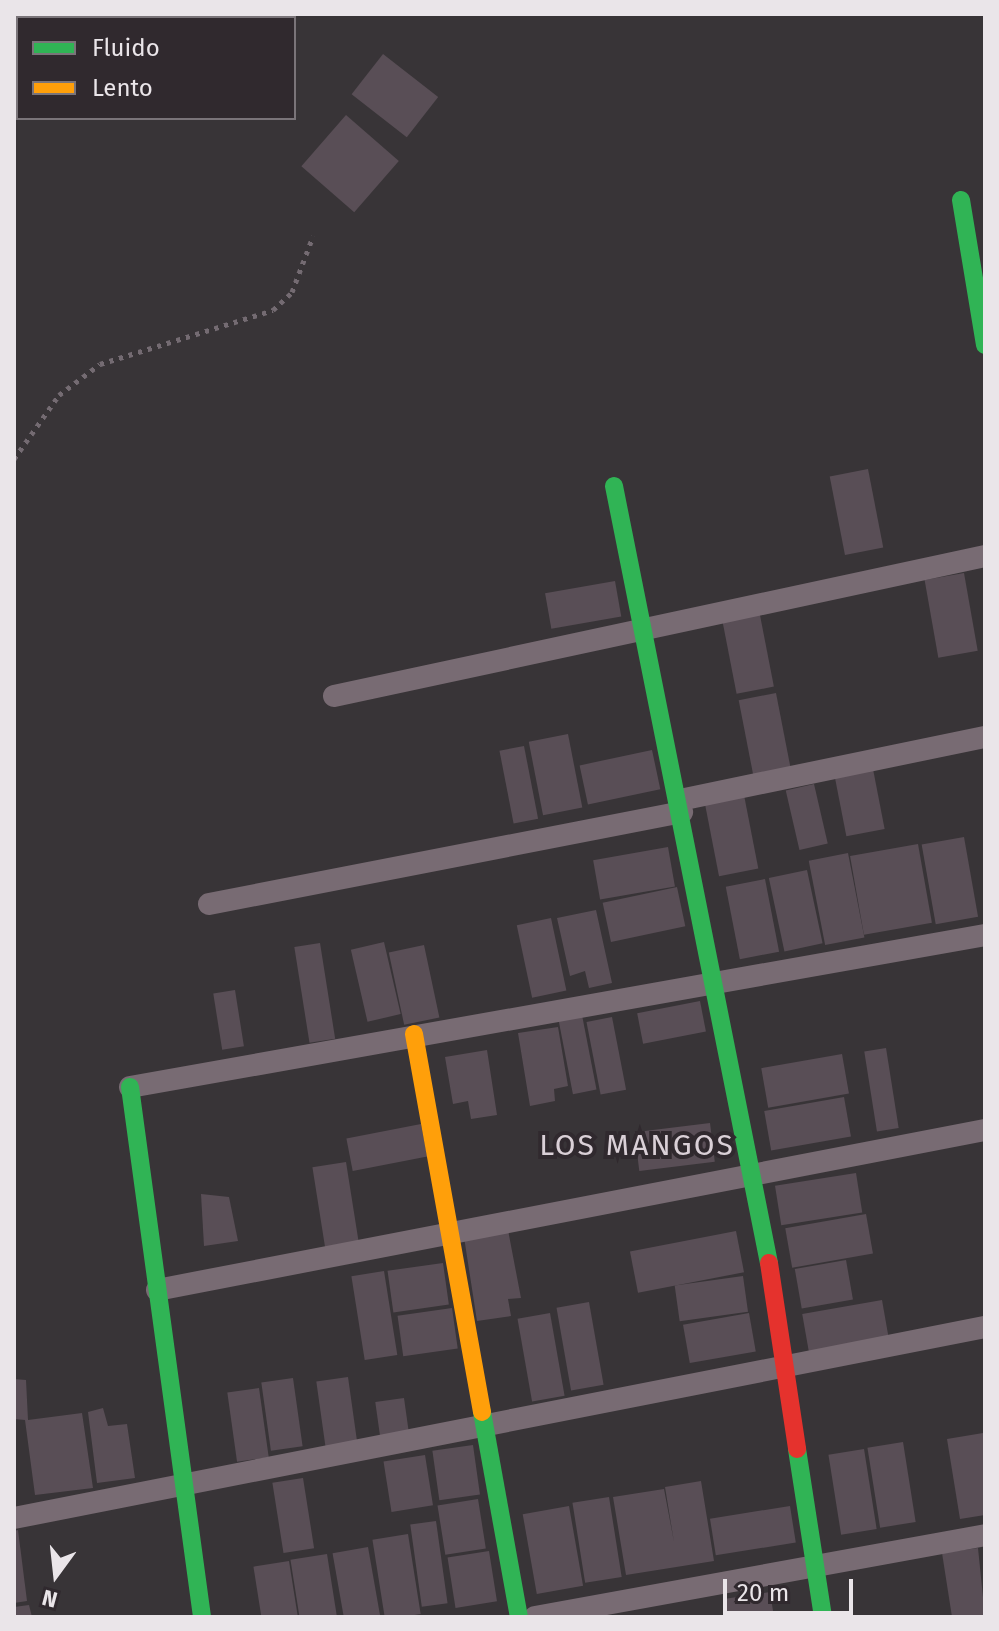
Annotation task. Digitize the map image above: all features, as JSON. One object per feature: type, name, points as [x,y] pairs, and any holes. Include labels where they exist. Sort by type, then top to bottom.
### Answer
[{"type":"street","points":[[961,200],[985,345]]},
{"type":"street","points":[[614,486],[648,628],[755,1174],[823,1617]]},
{"type":"street","points":[[414,1034],[519,1617]]},
{"type":"street","points":[[130,1087],[202,1617]]},
{"type":"lane","points":[[334,696],[985,556]]},
{"type":"lane","points":[[209,904],[681,806],[985,737]]},
{"type":"lane","points":[[130,1087],[414,1034],[985,935]]},
{"type":"lane","points":[[157,1290],[985,1130]]},
{"type":"lane","points":[[14,1518],[487,1429],[985,1327]]},
{"type":"lane","points":[[535,1617],[985,1535]]},
{"type":"path","points":[[14,459],[59,395],[100,364],[273,310],[292,292],[313,236]]},
{"type":"building","points":[[383,54],[438,97],[407,137],[352,94]]},
{"type":"building","points":[[346,115],[399,161],[354,212],[301,166]]},
{"type":"building","points":[[868,469],[883,548],[845,555],[830,476]]},
{"type":"building","points":[[964,573],[978,651],[938,658],[925,580]]},
{"type":"building","points":[[615,581],[621,616],[551,629],[545,593]]},
{"type":"building","points":[[759,610],[774,687],[737,694],[722,617]]},
{"type":"building","points":[[776,693],[791,770],[754,777],[739,700]]},
{"type":"building","points":[[568,734],[582,808],[543,815],[529,742]]},
{"type":"building","points":[[524,746],[538,819],[514,823],[499,751]]},
{"type":"building","points":[[652,750],[660,789],[588,805],[580,765]]},
{"type":"building","points":[[873,769],[885,829],[846,836],[835,776]]},
{"type":"building","points":[[814,784],[828,843],[799,850],[786,791]]},
{"type":"building","points":[[744,795],[758,869],[719,876],[705,803]]},
{"type":"building","points":[[964,837],[978,917],[936,924],[922,844]]},
{"type":"building","points":[[918,844],[932,923],[864,935],[850,856]]},
{"type":"building","points":[[668,847],[675,886],[600,900],[593,860]]},
{"type":"building","points":[[848,853],[864,937],[825,945],[809,861]]},
{"type":"building","points":[[807,870],[823,943],[784,951],[769,878]]},
{"type":"building","points":[[765,879],[779,952],[740,959],[726,887]]},
{"type":"building","points":[[677,887],[685,926],[611,942],[603,903]]},
{"type":"building","points":[[596,910],[612,983],[589,988],[585,971],[570,976],[557,918]]},
{"type":"building","points":[[551,918],[566,990],[532,998],[517,925]]},
{"type":"building","points":[[384,942],[401,1014],[368,1022],[351,950]]},
{"type":"building","points":[[320,943],[335,1039],[309,1043],[294,947]]},
{"type":"building","points":[[424,945],[439,1017],[404,1025],[389,952]]},
{"type":"building","points":[[235,990],[244,1046],[222,1050],[213,993]]},
{"type":"building","points":[[700,1001],[706,1031],[643,1044],[637,1013]]},
{"type":"building","points":[[582,1015],[597,1090],[573,1094],[558,1020]]},
{"type":"building","points":[[612,1017],[626,1090],[601,1095],[586,1022]]},
{"type":"building","points":[[558,1027],[568,1086],[554,1089],[555,1101],[530,1106],[518,1033]]},
{"type":"building","points":[[886,1048],[899,1128],[877,1131],[864,1051]]},
{"type":"building","points":[[487,1050],[497,1115],[471,1119],[468,1101],[453,1104],[445,1057]]},
{"type":"building","points":[[842,1054],[849,1093],[768,1108],[761,1068]]},
{"type":"building","points":[[844,1097],[851,1136],[771,1150],[764,1111]]},
{"type":"building","points":[[710,1123],[715,1162],[639,1171],[635,1132]]},
{"type":"building","points":[[421,1124],[427,1156],[353,1171],[346,1139]]},
{"type":"building","points":[[346,1162],[359,1245],[326,1250],[312,1167]]},
{"type":"building","points":[[856,1173],[862,1213],[781,1225],[775,1186]]},
{"type":"building","points":[[201,1194],[229,1197],[238,1241],[204,1246]]},
{"type":"building","points":[[866,1214],[873,1253],[792,1268],[785,1228]]},
{"type":"building","points":[[508,1230],[521,1298],[508,1299],[511,1316],[477,1321],[464,1237]]},
{"type":"building","points":[[736,1231],[744,1272],[638,1293],[630,1252]]},
{"type":"building","points":[[846,1260],[853,1299],[802,1308],[795,1269]]},
{"type":"building","points":[[443,1263],[449,1305],[393,1312],[388,1271]]},
{"type":"building","points":[[384,1271],[397,1355],[365,1360],[351,1276]]},
{"type":"building","points":[[743,1276],[748,1312],[680,1321],[675,1286]]},
{"type":"building","points":[[882,1300],[889,1339],[809,1353],[802,1314]]},
{"type":"building","points":[[589,1302],[604,1385],[571,1390],[557,1308]]},
{"type":"building","points":[[452,1308],[458,1349],[403,1356],[398,1316]]},
{"type":"building","points":[[550,1313],[565,1396],[532,1401],[518,1319]]},
{"type":"building","points":[[749,1313],[756,1351],[690,1363],[683,1325]]},
{"type":"building","points":[[348,1377],[358,1445],[326,1450],[316,1381]]},
{"type":"building","points":[[293,1378],[303,1446],[271,1451],[261,1382]]},
{"type":"building","points":[[14,1379],[26,1380],[28,1420],[82,1413],[93,1488],[35,1495],[25,1420],[14,1419]]},
{"type":"building","points":[[259,1388],[269,1457],[237,1462],[227,1392]]},
{"type":"building","points":[[404,1398],[409,1435],[380,1439],[375,1402]]},
{"type":"building","points":[[103,1408],[108,1426],[127,1424],[135,1478],[97,1483],[88,1412]]},
{"type":"building","points":[[983,1433],[985,1515],[960,1519],[947,1439]]},
{"type":"building","points":[[903,1442],[916,1522],[880,1528],[867,1448]]},
{"type":"building","points":[[473,1445],[480,1495],[439,1500],[432,1451]]},
{"type":"building","points":[[864,1449],[877,1529],[841,1535],[828,1455]]},
{"type":"building","points":[[425,1455],[433,1505],[391,1512],[384,1462]]},
{"type":"building","points":[[303,1478],[314,1548],[283,1553],[272,1483]]},
{"type":"building","points":[[701,1481],[714,1561],[626,1575],[613,1497],[664,1489],[674,1542],[665,1487]]},
{"type":"building","points":[[609,1497],[622,1577],[585,1583],[572,1503]]},
{"type":"building","points":[[478,1499],[486,1548],[445,1555],[438,1505]]},
{"type":"building","points":[[569,1506],[583,1586],[537,1594],[523,1514]]},
{"type":"building","points":[[790,1506],[796,1543],[716,1555],[710,1519]]},
{"type":"building","points":[[436,1521],[448,1603],[422,1607],[410,1525]]},
{"type":"building","points":[[18,1530],[27,1601],[14,1603],[14,1531]]},
{"type":"building","points":[[408,1534],[421,1614],[385,1617],[372,1540]]},
{"type":"building","points":[[368,1547],[380,1617],[344,1617],[333,1553]]},
{"type":"building","points":[[978,1548],[985,1617],[952,1617],[942,1553]]},
{"type":"building","points":[[489,1551],[497,1601],[455,1608],[448,1558]]},
{"type":"building","points":[[327,1554],[337,1617],[300,1617],[290,1560]]},
{"type":"building","points":[[289,1561],[298,1617],[261,1617],[253,1567]]},
{"type":"building","points":[[770,1592],[774,1617],[727,1617],[724,1599]]},
{"type":"building","points":[[29,1605],[32,1617],[14,1617],[14,1607]]},
{"type":"traffic: fast","points":[[961,200],[985,345]]},
{"type":"traffic: fast","points":[[614,486],[769,1263]]},
{"type":"traffic: fast","points":[[130,1087],[202,1617]]},
{"type":"traffic: fast","points":[[482,1412],[519,1617]]},
{"type":"traffic: fast","points":[[797,1449],[823,1617]]},
{"type":"traffic: slow","points":[[414,1034],[482,1412]]},
{"type":"traffic: jam","points":[[769,1263],[797,1449]]},
{"type":"district","name":"LOS MANGOS","points":[[637,1145]]}]
